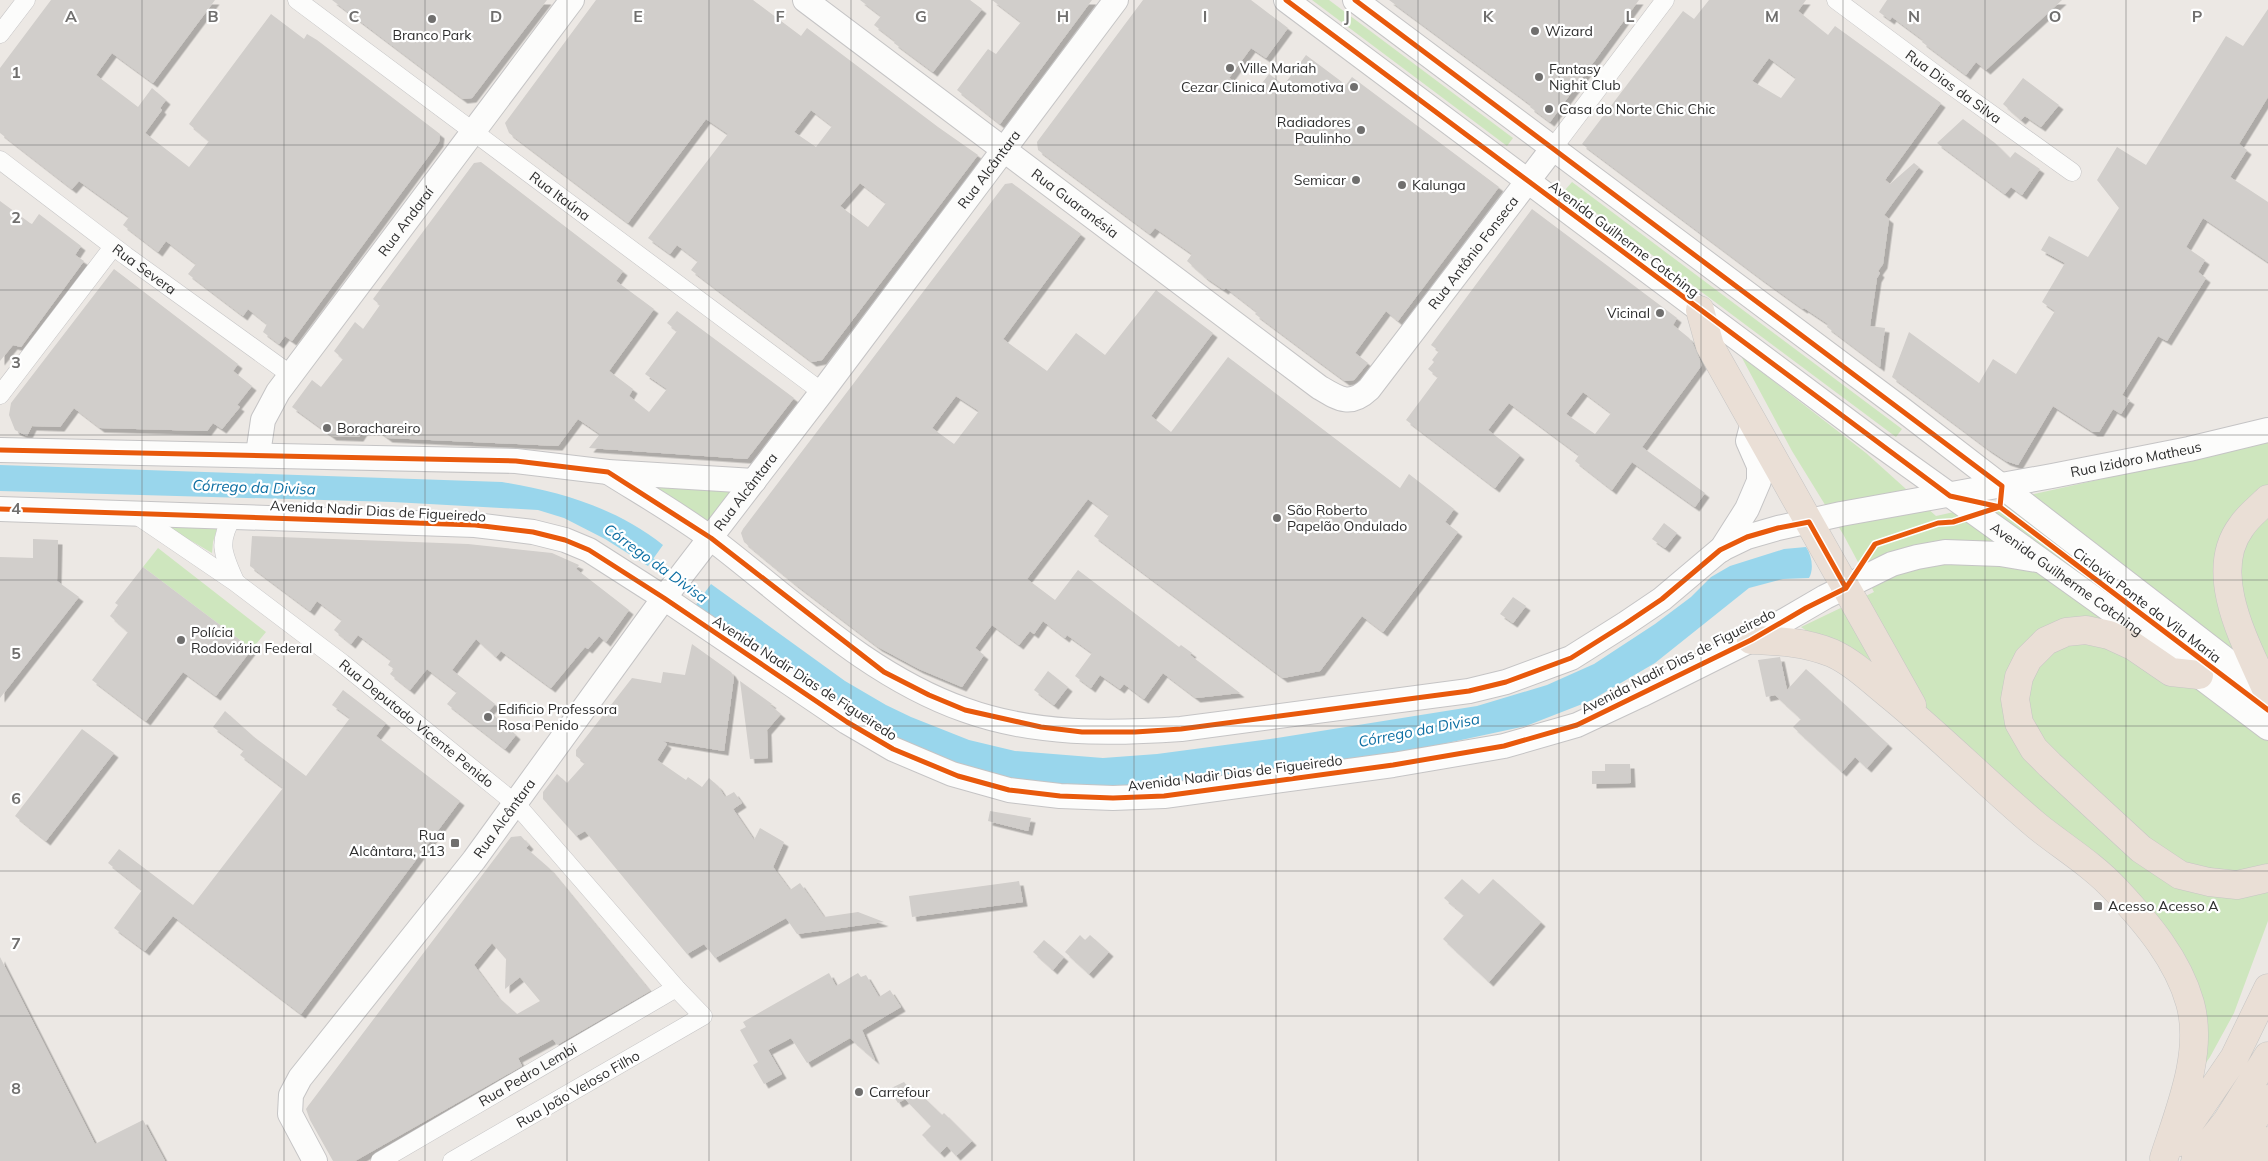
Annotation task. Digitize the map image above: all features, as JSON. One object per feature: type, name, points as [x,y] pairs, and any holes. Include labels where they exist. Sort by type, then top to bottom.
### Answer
[{"type":"highway","points":[[1700,310],[1710,346],[1920,720]]},
{"type":"highway","points":[[2267,691],[2236,617],[2227,578],[2232,541],[2240,527],[2268,499]]},
{"type":"highway","points":[[2199,675],[2171,672],[2134,646],[2109,635],[2086,630],[2066,632],[2046,642],[2028,659],[2019,678],[2015,699],[2020,723],[2034,749],[2141,849],[2180,875],[2209,882],[2237,885],[2268,878]]},
{"type":"highway","points":[[1751,640],[1802,643],[1833,653],[1850,663],[1920,720],[2037,826],[2084,861],[2116,890],[2159,942],[2181,976],[2190,1005],[2193,1040],[2190,1069],[2163,1160]]},
{"type":"highway","points":[[2163,1160],[2198,1114],[2234,1058],[2268,988]]},
{"type":"highway","points":[[2195,1161],[2226,1121],[2268,1056]]},
{"type":"highway","points":[[2226,1161],[2268,1099]]},
{"type":"highway","points":[[2254,1161],[2268,1141]]},
{"type":"main road","name":"Rua Andaraí","points":[[258,454],[263,420],[270,405],[290,375],[572,0]]},
{"type":"main road","name":"Rua Guaranésia","points":[[805,0],[1319,386],[1334,396],[1349,401]]},
{"type":"main road","name":"Rua Alcântara","points":[[315,1161],[293,1122],[289,1106],[291,1095],[300,1078],[474,860],[669,591],[822,392],[1116,0]]},
{"type":"main road","name":"Avenida Guilherme Cotching","points":[[1286,0],[1950,496],[2199,675],[2268,728]]},
{"type":"main road","points":[[1355,0],[2002,486],[2267,691]]},
{"type":"main road","name":"Rua Antônio Fonseca","points":[[1349,401],[1360,397],[1369,389],[1552,148]]},
{"type":"main road","points":[[1720,550],[1747,509],[1759,481],[1759,466],[1748,441],[1753,422]]},
{"type":"main road","name":"Rua Izidoro Matheus","points":[[1950,496],[2189,449],[2268,430]]},
{"type":"main road","points":[[0,450],[516,461],[608,472],[754,481]]},
{"type":"main road","points":[[608,472],[704,547],[884,672],[965,710],[1041,727],[1091,732],[1182,730],[1469,691],[1506,682],[1571,658],[1662,599],[1720,550],[1747,537],[1778,528],[1950,496]]},
{"type":"main road","name":"Avenida Nadir Dias de Figueiredo","points":[[0,509],[475,525],[532,532],[565,540],[589,550],[669,591],[847,722],[893,749],[952,774],[1009,790],[1078,797],[1113,798],[1164,796],[1393,765],[1504,746],[1577,725],[1751,640],[1806,608],[1892,564],[1945,552],[2000,554],[2037,560]]},
{"type":"street","points":[[0,34],[26,0]]},
{"type":"street","name":"Rua Itaúna","points":[[297,0],[822,392]]},
{"type":"street","name":"Rua Antônio Fonseca","points":[[1552,148],[1665,0]]},
{"type":"street","name":"Rua Dias da Silva","points":[[1836,0],[2072,172]]},
{"type":"street","name":"Rua Severa","points":[[0,160],[113,247],[290,375]]},
{"type":"street","points":[[0,395],[113,247]]},
{"type":"street","name":"Rua Deputado Vicente Penido","points":[[134,514],[235,582],[342,663],[516,804],[676,988],[703,1016]]},
{"type":"street","points":[[233,516],[225,529],[222,548],[235,582]]},
{"type":"street","name":"Rua Pedro Lembi","points":[[380,1161],[676,988]]},
{"type":"street","name":"Rua João Veloso Filho","points":[[452,1161],[703,1016]]},
{"type":"green space","points":[[1312,0],[1329,0],[1513,138],[1507,146]]},
{"type":"green space","points":[[1572,182],[1902,429],[1896,437],[1565,190]]},
{"type":"green space","points":[[1741,356],[1866,453],[1936,516],[2268,442],[2268,921],[2234,1013],[2210,1057],[2161,1126],[2186,1042],[2176,957],[1814,636],[1801,627],[1874,592],[1843,534],[1792,451]]},
{"type":"green space","points":[[649,486],[735,489],[710,523]]},
{"type":"green space","points":[[218,525],[212,553],[166,526]]},
{"type":"green space","points":[[158,548],[266,632],[252,649],[143,567]]},
{"type":"water","points":[[0,465],[502,482],[545,490],[587,503],[626,521],[663,545],[648,566],[605,539],[564,518],[538,510],[393,502],[0,491]]},
{"type":"water","points":[[1806,547],[1812,562],[1809,578],[1783,579],[1749,588],[1655,663],[1590,701],[1526,726],[1438,745],[1332,764],[1159,790],[1033,786],[889,743],[695,606],[711,584],[845,681],[911,717],[969,740],[1015,751],[1103,758],[1157,754],[1277,738],[1477,706],[1547,685],[1594,664],[1655,624],[1691,597],[1711,577],[1730,566],[1784,549]]},
{"type":"building","points":[[51,0],[215,0],[153,83],[112,53],[96,75],[138,107],[152,88],[166,100],[160,108],[162,110],[145,133],[189,167],[209,141],[189,124],[271,14],[304,39],[307,34],[317,40],[440,134],[439,142],[292,341],[285,336],[279,344],[263,332],[267,324],[248,309],[243,316],[188,274],[196,264],[166,241],[158,252],[123,225],[129,217],[79,181],[72,189],[0,133],[0,68]]},
{"type":"building","points":[[332,0],[547,0],[472,98],[463,99]]},
{"type":"building","points":[[596,0],[753,0],[801,36],[807,28],[978,155],[822,360],[812,362],[691,270],[698,261],[677,245],[670,254],[648,238],[728,134],[706,119],[628,223],[509,133],[505,123]],"holes":[[[811,110],[832,126],[816,147],[794,132]],[[860,183],[886,203],[868,227],[840,206]]]},
{"type":"building","points":[[860,0],[970,0],[982,9],[933,72],[894,43],[895,41],[874,25],[881,16]]},
{"type":"building","points":[[992,0],[1092,0],[1000,124],[957,90],[988,49],[996,54],[1021,22]]},
{"type":"building","points":[[1143,0],[1251,0],[1288,28],[1266,58],[1251,48],[1229,78],[1253,95],[1269,74],[1284,85],[1306,55],[1346,85],[1352,77],[1499,187],[1398,321],[1386,311],[1355,353],[1368,363],[1354,380],[1345,381],[1255,314],[1257,312],[1226,288],[1224,290],[1205,277],[1187,261],[1192,254],[1155,228],[1150,234],[1038,150],[1037,142]]},
{"type":"building","points":[[1389,0],[1639,0],[1550,122],[1530,107],[1531,105]]},
{"type":"building","points":[[1709,0],[1806,0],[1798,11],[1828,35],[1835,26],[1941,103],[1885,180],[1890,184],[1914,163],[1919,167],[1884,215],[1889,219],[1883,264],[1878,271],[1880,273],[1877,278],[1870,326],[1885,328],[1880,367],[1827,327],[1828,324],[1803,309],[1760,278],[1582,144],[1683,11],[1694,19]],"holes":[[[1769,58],[1796,78],[1781,98],[1752,81]]]},
{"type":"building","points":[[1887,0],[2062,0],[1986,70],[1976,62],[1966,75],[1892,17],[1890,20],[1879,12]]},
{"type":"building","points":[[2268,9],[2268,97],[2239,144],[2247,150],[2230,177],[2268,202],[2268,262],[2203,218],[2186,247],[2205,260],[2198,272],[2206,278],[2167,341],[2158,336],[2122,395],[2130,400],[2121,414],[2113,409],[2099,432],[2093,432],[2053,406],[2018,465],[2006,461],[1988,449],[1892,377],[1909,332],[1979,383],[1993,359],[2016,374],[2055,311],[2042,302],[2065,263],[2041,250],[2049,236],[2088,257],[2119,208],[2097,180],[2117,147],[2146,165],[2226,36],[2243,46]]},
{"type":"building","points":[[2023,78],[2059,105],[2041,127],[2025,116],[2021,120],[2003,104]]},
{"type":"building","points":[[1963,119],[1995,143],[2010,158],[2015,152],[2040,169],[2022,195],[2011,187],[2005,194],[1937,143]]},
{"type":"building","points":[[481,162],[623,271],[616,281],[654,309],[609,371],[633,389],[629,396],[649,412],[667,389],[645,374],[677,331],[667,323],[677,311],[794,398],[747,459],[589,448],[600,434],[578,419],[558,446],[388,438],[368,423],[359,437],[332,436],[292,407],[312,380],[321,387],[343,359],[334,351],[355,322],[363,329],[380,305],[373,299],[474,163]]},
{"type":"building","points":[[1012,183],[1081,234],[1003,339],[1047,371],[1076,333],[1105,355],[1156,290],[1213,333],[1151,416],[1171,432],[1228,357],[1400,488],[1409,474],[1454,509],[1445,522],[1458,532],[1383,632],[1362,616],[1320,671],[1283,678],[1094,536],[1109,515],[1088,499],[1027,579],[1055,600],[1078,570],[1179,647],[1181,645],[1192,653],[1190,655],[1240,693],[1196,698],[1163,673],[1144,699],[1124,684],[1120,689],[1100,675],[1091,688],[1075,676],[1092,653],[1067,635],[1065,638],[1043,621],[1034,634],[1030,631],[1019,645],[992,625],[975,648],[984,655],[962,687],[919,669],[878,647],[795,584],[744,542],[741,533],[743,529],[1005,184]],"holes":[[[956,396],[979,411],[954,444],[932,428]]]},
{"type":"building","points":[[0,201],[32,224],[39,214],[81,246],[75,255],[84,261],[21,347],[13,345],[0,361]]},
{"type":"building","points":[[1532,209],[1677,318],[1673,325],[1689,338],[1693,344],[1702,365],[1642,447],[1705,493],[1695,507],[1632,462],[1612,490],[1575,461],[1579,455],[1509,403],[1488,430],[1520,455],[1495,488],[1406,420],[1438,377],[1428,369],[1439,351],[1431,345]],"holes":[[[1583,392],[1611,413],[1595,434],[1566,414]]]},
{"type":"building","points":[[114,269],[238,364],[233,371],[252,386],[237,405],[240,407],[222,429],[213,423],[207,431],[100,428],[74,408],[60,427],[32,426],[27,436],[15,430],[9,415],[11,403]]},
{"type":"building","points":[[1664,523],[1677,533],[1665,548],[1652,539]]},
{"type":"building","points":[[252,536],[468,544],[552,553],[579,565],[576,569],[629,610],[606,642],[599,636],[588,649],[585,647],[551,688],[501,651],[496,657],[476,639],[452,670],[495,704],[489,711],[516,735],[505,749],[447,704],[457,692],[427,669],[410,690],[390,674],[394,669],[388,665],[391,660],[358,635],[351,644],[334,630],[342,620],[317,601],[310,611],[250,566]]},
{"type":"building","points":[[33,539],[58,540],[57,581],[79,597],[0,698],[0,557],[33,558]]},
{"type":"building","name":"Polícia Rodoviária Federal","points":[[143,567],[252,649],[216,696],[183,672],[146,721],[92,680],[128,632],[110,616],[118,605],[115,603]]},
{"type":"building","points":[[1513,597],[1526,606],[1513,623],[1500,614]]},
{"type":"building","points":[[692,644],[731,672],[734,677],[724,751],[663,741],[667,744],[657,760],[686,780],[688,777],[702,787],[709,778],[718,786],[725,797],[734,792],[742,803],[733,809],[754,840],[760,828],[784,842],[773,867],[790,890],[800,883],[824,917],[858,912],[884,922],[797,934],[786,918],[715,958],[704,944],[687,954],[585,831],[576,836],[543,799],[543,792],[557,774],[567,783],[585,763],[576,756],[576,750],[632,678],[661,683],[663,672],[685,675]]},
{"type":"building","points":[[1780,657],[1787,690],[1806,669],[1888,744],[1867,768],[1855,757],[1842,772],[1793,727],[1801,719],[1775,695],[1766,697],[1758,660]]},
{"type":"building","points":[[1048,671],[1068,687],[1054,705],[1034,690]]},
{"type":"building","points":[[740,681],[772,704],[770,705],[781,714],[767,730],[768,758],[750,759]]},
{"type":"building","points":[[343,690],[386,723],[376,736],[460,801],[301,1014],[173,916],[145,951],[114,928],[142,890],[108,863],[119,849],[193,905],[283,788],[240,755],[244,750],[213,727],[225,711],[254,737],[306,776],[350,718],[332,705]]},
{"type":"building","points":[[82,729],[114,753],[46,841],[15,816]]},
{"type":"building","points":[[1605,764],[1630,764],[1631,783],[1592,784],[1592,771],[1605,771]]},
{"type":"building","points":[[990,811],[1031,818],[1028,831],[988,821]]},
{"type":"building","points":[[521,836],[529,845],[526,848],[549,868],[650,991],[557,1045],[553,1039],[518,1058],[522,1066],[355,1161],[333,1161],[310,1120],[306,1109],[511,837]],"holes":[[[492,943],[506,959],[505,989],[520,977],[540,1001],[517,1014],[497,996],[474,965]]]},
{"type":"building","points":[[1462,879],[1479,894],[1493,879],[1541,922],[1489,982],[1443,939],[1464,915],[1444,898]]},
{"type":"building","points":[[1019,881],[1023,902],[912,917],[909,896]]},
{"type":"building","points":[[1080,935],[1085,940],[1090,935],[1109,952],[1089,974],[1065,952]]},
{"type":"building","points":[[1044,940],[1064,957],[1053,970],[1033,952]]},
{"type":"building","points":[[0,957],[95,1144],[143,1120],[165,1161],[0,1161]]},
{"type":"building","points":[[829,973],[836,986],[858,973],[861,977],[866,975],[879,997],[890,990],[901,1007],[862,1030],[875,1060],[850,1038],[807,1063],[791,1038],[768,1050],[782,1074],[764,1084],[753,1065],[758,1062],[740,1030],[746,1027],[743,1022]]},
{"type":"building","points":[[904,1082],[910,1089],[913,1087],[942,1115],[944,1113],[972,1141],[956,1156],[947,1146],[940,1153],[922,1135],[931,1126],[905,1099],[898,1103],[889,1089]]},
{"type":"waterway","name":"Córrego da Divisa","points":[[647,557],[673,575]]},
{"type":"waterway","name":"Córrego da Divisa","points":[[684,582],[708,599]]},
{"type":"cycle path","name":"Ciclovia Ponte da Vila Maria","points":[[1286,0],[1950,496],[2000,507],[2268,710]]},
{"type":"cycle path","points":[[1355,0],[2002,486],[2000,507]]},
{"type":"cycle path","points":[[0,450],[516,461],[608,472],[711,538],[884,672],[929,695],[965,710],[1041,727],[1082,732],[1135,732],[1181,729],[1469,691],[1506,682],[1571,658],[1662,599],[1720,550],[1747,537],[1809,522],[1846,588]]},
{"type":"cycle path","points":[[1846,588],[1875,544],[1938,523],[1953,522],[1999,507]]},
{"type":"cycle path","points":[[0,509],[475,525],[533,532],[565,540],[589,550],[664,598],[847,722],[893,749],[958,776],[1009,790],[1060,796],[1113,798],[1164,796],[1393,765],[1504,746],[1577,725],[1751,640],[1806,608],[1846,588]]},
{"type":"place","name":"Branco Park","points":[[432,19]]},
{"type":"place","name":"Wizard","points":[[1535,31]]},
{"type":"place","name":"Ville Mariah","points":[[1230,68]]},
{"type":"place","name":"Fantasy Nighit Club","points":[[1539,77]]},
{"type":"place","name":"Cezar Clinica Automotiva","points":[[1354,87]]},
{"type":"place","name":"Casa do Norte Chic Chic","points":[[1549,109]]},
{"type":"place","name":"Radiadores Paulinho","points":[[1361,130]]},
{"type":"place","name":"Semicar","points":[[1356,180]]},
{"type":"place","name":"Kalunga","points":[[1402,185]]},
{"type":"place","name":"Vicinal","points":[[1660,313]]},
{"type":"place","name":"Borachareiro","points":[[327,428]]},
{"type":"place","name":"São Roberto Papelão Ondulado","points":[[1277,518]]},
{"type":"place","name":"Polícia Rodoviária Federal","points":[[181,640]]},
{"type":"place","name":"Edificio Professora Rosa Penido","points":[[488,717]]},
{"type":"place","name":"Rua Alcântara, 113","points":[[455,843]]},
{"type":"place","name":"Acesso Acesso A","points":[[2098,906]]},
{"type":"place","name":"Carrefour","points":[[859,1092]]}]
